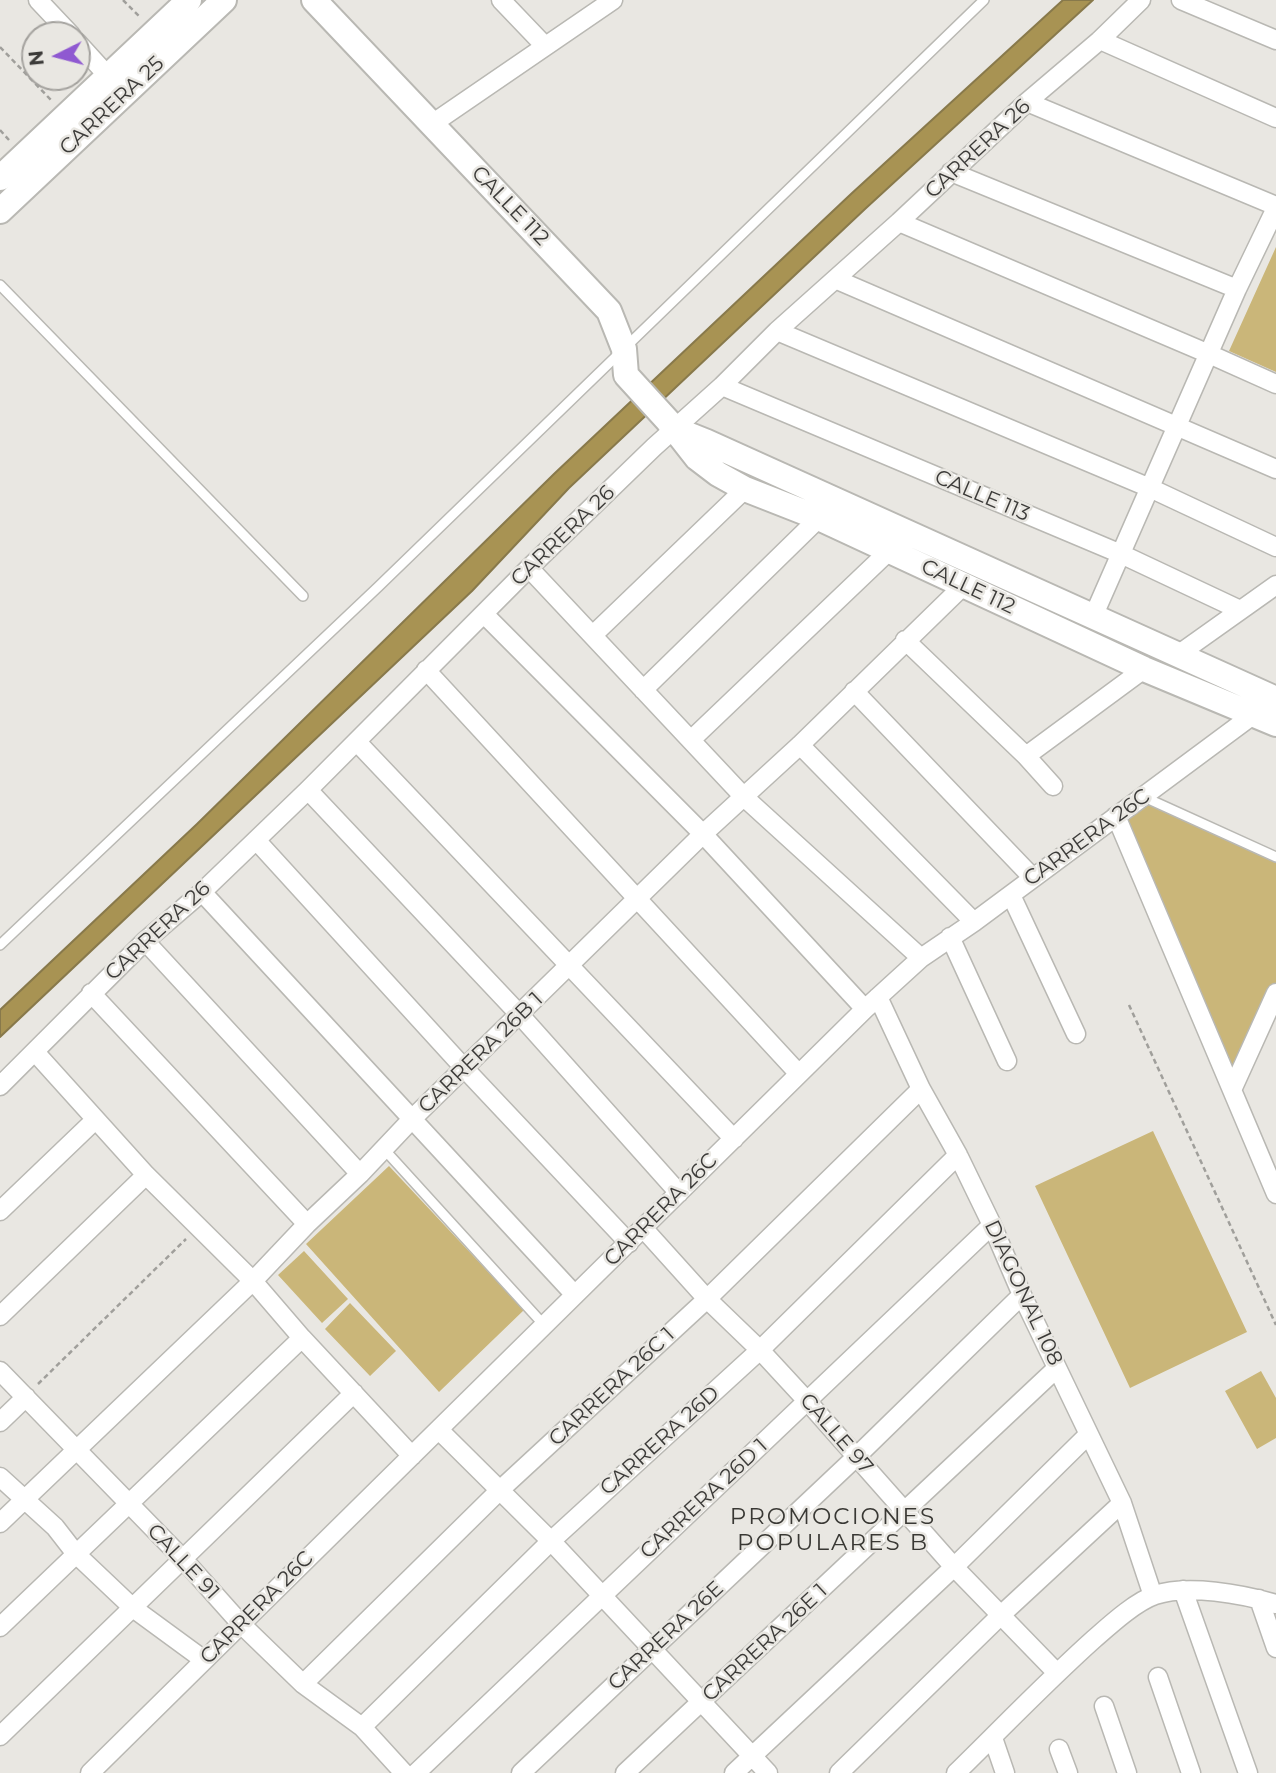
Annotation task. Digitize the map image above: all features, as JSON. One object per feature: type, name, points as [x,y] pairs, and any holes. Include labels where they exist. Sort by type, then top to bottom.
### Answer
[{"type":"street","points":[[38,0],[58,21]]},
{"type":"street","name":"CARRERA 25","points":[[0,178],[189,0]]},
{"type":"street","name":"CARRERA 25","points":[[0,211],[224,0]]},
{"type":"street","name":"CALLE 112","points":[[314,0],[609,311],[624,349],[626,375],[697,458],[718,474],[746,489],[818,518],[964,584],[1144,669],[1265,720]]},
{"type":"street","points":[[501,0],[545,46]]},
{"type":"street","points":[[432,124],[614,0]]},
{"type":"street","name":"CARRERA 26","points":[[0,1086],[145,941],[309,790],[671,425],[722,386],[777,331],[1141,0]]},
{"type":"street","points":[[1181,0],[1276,40]]},
{"type":"street","points":[[1100,40],[1276,118]]},
{"type":"street","points":[[91,57],[108,76]]},
{"type":"street","points":[[1027,102],[1276,207],[1237,289],[1093,617]]},
{"type":"street","points":[[951,172],[1237,289]]},
{"type":"street","points":[[899,222],[1276,384]]},
{"type":"street","points":[[835,279],[1276,469]]},
{"type":"street","points":[[777,331],[1150,488],[1276,547]]},
{"type":"street","name":"CALLE 113","points":[[722,386],[1121,554],[1240,610]]},
{"type":"street","name":"CALLE 112","points":[[671,425],[1276,699]]},
{"type":"street","points":[[593,635],[746,489]]},
{"type":"street","points":[[643,690],[818,518]]},
{"type":"street","points":[[692,739],[889,551]]},
{"type":"street","points":[[529,568],[744,797],[921,958]]},
{"type":"street","name":"CARRERA 26B 1","points":[[0,1523],[253,1281],[413,1118],[703,834],[800,745],[964,584]]},
{"type":"street","points":[[1179,654],[1276,585]]},
{"type":"street","name":"DIAGONAL 108","points":[[484,614],[871,1003],[958,1155],[992,1225],[1022,1295],[1122,1503],[1153,1596]]},
{"type":"street","points":[[905,640],[1026,755],[1053,786]]},
{"type":"street","points":[[1026,755],[1144,669]]},
{"type":"street","points":[[426,670],[799,1074]]},
{"type":"street","points":[[854,691],[1033,878]]},
{"type":"street","name":"CARRERA 26C","points":[[90,1773],[871,1003],[921,958],[975,922],[1116,816],[1265,720],[1276,699]]},
{"type":"street","points":[[357,741],[734,1139]]},
{"type":"street","points":[[800,745],[975,922]]},
{"type":"street","points":[[309,790],[520,1015],[679,1193]]},
{"type":"street","points":[[1116,816],[1276,1194]]},
{"type":"street","points":[[256,840],[465,1069],[629,1242]]},
{"type":"street","points":[[201,891],[575,1295]]},
{"type":"street","points":[[1011,895],[1076,1034]]},
{"type":"street","points":[[950,937],[1007,1061]]},
{"type":"street","points":[[145,941],[360,1174]]},
{"type":"street","points":[[91,993],[307,1224]]},
{"type":"street","points":[[1232,1090],[1276,993]]},
{"type":"street","points":[[34,1052],[146,1175],[253,1281],[412,1456]]},
{"type":"street","name":"CARRERA 26C 1","points":[[303,1684],[501,1489],[707,1299],[921,1089]]},
{"type":"street","points":[[0,1211],[95,1120]]},
{"type":"street","name":"CARRERA 26D","points":[[362,1727],[551,1541],[760,1350],[958,1155]]},
{"type":"street","points":[[0,1316],[146,1175]]},
{"type":"street","name":"CARRERA 26D 1","points":[[416,1773],[992,1225]]},
{"type":"street","name":"CALLE 97","points":[[643,1228],[707,1299],[760,1350],[808,1402],[954,1567],[1057,1672]]},
{"type":"street","name":"CARRERA 26E","points":[[521,1773],[856,1457],[1022,1295]]},
{"type":"street","points":[[0,1627],[302,1338]]},
{"type":"street","name":"CARRERA 26E 1","points":[[625,1773],[1057,1368]]},
{"type":"street","name":"CALLE 91","points":[[0,1371],[183,1559],[241,1624],[303,1684],[362,1727],[404,1773]]},
{"type":"street","points":[[0,1736],[354,1393]]},
{"type":"street","points":[[0,1422],[26,1396]]},
{"type":"street","points":[[439,1430],[551,1541],[768,1773]]},
{"type":"street","points":[[734,1773],[954,1567],[1088,1435]]},
{"type":"street","points":[[0,1477],[55,1527],[76,1554],[133,1608],[204,1660]]},
{"type":"street","points":[[839,1773],[1001,1615],[1122,1503]]},
{"type":"street","points":[[1183,1590],[1248,1773]]},
{"type":"street","points":[[956,1773],[1057,1672],[1116,1620],[1153,1596],[1183,1590],[1268,1601],[1276,1648]]},
{"type":"street","points":[[1158,1676],[1191,1773]]},
{"type":"street","points":[[1104,1706],[1127,1773]]},
{"type":"street","points":[[993,1738],[1005,1773]]},
{"type":"street","points":[[1059,1749],[1068,1773]]},
{"type":"lane","points":[[0,945],[378,587],[984,0]]},
{"type":"lane","points":[[0,285],[303,596]]},
{"type":"lane","points":[[1143,797],[1276,857]]},
{"type":"lane","points":[[383,1148],[544,1325]]},
{"type":"path","points":[[123,0],[154,33]]},
{"type":"path","points":[[0,47],[58,108]]},
{"type":"path","points":[[0,130],[16,148]]},
{"type":"path","points":[[1129,1005],[1276,1325]]},
{"type":"path","points":[[26,1396],[198,1227]]},
{"type":"shaded area","points":[[1063,0],[1093,0],[865,209],[569,488],[472,591],[0,1037],[0,1010],[197,824],[555,473],[851,194]]},
{"type":"shaded area","points":[[1276,247],[1276,372],[1229,351]]},
{"type":"shaded area","points":[[1143,797],[1276,857],[1276,993],[1232,1090],[1116,816]]},
{"type":"shaded area","points":[[1153,1131],[1247,1332],[1130,1388],[1035,1186]]},
{"type":"shaded area","points":[[389,1166],[524,1310],[439,1392],[306,1244]]},
{"type":"shaded area","points":[[304,1251],[348,1299],[322,1323],[278,1275]]},
{"type":"shaded area","points":[[350,1303],[396,1351],[370,1376],[325,1329]]},
{"type":"shaded area","points":[[1261,1371],[1276,1398],[1276,1438],[1257,1449],[1225,1391]]},
{"type":"district","name":"PROMOCIONES POPULARES B","points":[[833,1530]]}]
